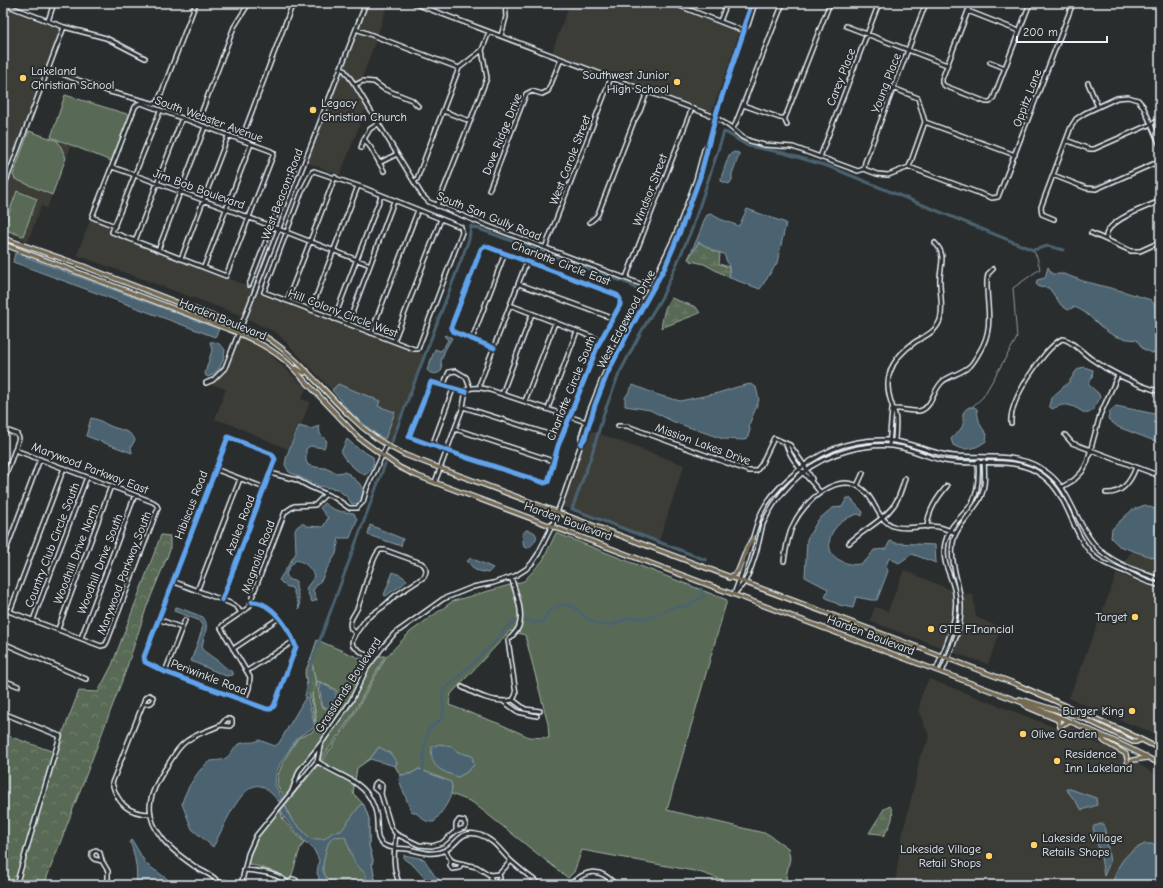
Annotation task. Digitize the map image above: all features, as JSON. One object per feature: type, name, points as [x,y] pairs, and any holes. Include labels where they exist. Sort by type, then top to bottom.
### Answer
[{"type":"main road","name":"Harden Boulevard","points":[[4,238],[83,266],[266,336],[280,345],[307,371],[349,416],[376,439],[405,455],[1042,695],[1160,749]]},
{"type":"main road","name":"Harden Boulevard","points":[[3,244],[264,344],[290,365],[359,438],[382,456],[404,470],[998,693],[1097,733],[1160,764]]},
{"type":"main road","points":[[290,365],[304,373],[307,371]]},
{"type":"main road","points":[[729,578],[738,571],[752,538]]},
{"type":"main road","points":[[998,693],[1010,695],[1039,706],[1085,719],[1133,742],[1141,740]]},
{"type":"main road","points":[[1021,702],[1027,707],[1058,720],[1060,727],[1065,723],[1071,722]]},
{"type":"main road","points":[[1097,733],[1104,742],[1126,754],[1128,764],[1133,760],[1148,758]]},
{"type":"street","points":[[48,20],[54,3]]},
{"type":"street","points":[[49,69],[120,94],[156,104],[196,3]]},
{"type":"street","points":[[202,112],[234,27],[249,3]]},
{"type":"street","points":[[246,127],[293,3]]},
{"type":"street","name":"West Beacon Road","points":[[206,383],[213,380],[225,368],[366,3]]},
{"type":"street","points":[[413,3],[715,117],[732,128],[742,137],[754,142],[764,145],[793,146],[858,171],[864,169],[884,175],[890,175],[909,167],[925,122],[918,98],[894,88]]},
{"type":"street","points":[[501,36],[506,17],[505,3]]},
{"type":"street","points":[[672,3],[681,5],[744,31]]},
{"type":"street","points":[[720,21],[727,3]]},
{"type":"street","name":"West Edgewood Drive","points":[[744,31],[748,25],[755,3]]},
{"type":"street","name":"West Edgewood Drive","points":[[557,513],[607,374],[652,288],[682,218],[696,180],[704,150],[707,145],[744,31],[745,23],[755,3]]},
{"type":"street","points":[[732,128],[735,125],[743,105],[782,3]]},
{"type":"street","points":[[784,118],[830,3]]},
{"type":"street","name":"Carey Place","points":[[820,157],[879,3]]},
{"type":"street","name":"Young Place","points":[[864,169],[865,162],[926,3]]},
{"type":"street","points":[[971,3],[947,65],[942,83],[945,86],[985,102],[990,102],[993,99],[1030,3]]},
{"type":"street","name":"Oppitz Lane","points":[[909,167],[992,198],[1000,195],[1074,3]]},
{"type":"street","points":[[3,4],[64,27],[106,38],[145,58]]},
{"type":"street","points":[[968,11],[1019,31]]},
{"type":"street","points":[[846,26],[947,65]]},
{"type":"street","points":[[3,189],[64,27]]},
{"type":"street","points":[[356,29],[459,68]]},
{"type":"street","points":[[414,182],[417,179],[459,68],[482,50],[489,32]]},
{"type":"street","points":[[437,206],[487,78],[482,50]]},
{"type":"street","name":"Dove Ridge Drive","points":[[489,190],[526,94],[532,91],[542,94],[548,91],[561,59]]},
{"type":"street","points":[[990,62],[1005,68]]},
{"type":"street","name":"South San Gully Road","points":[[341,67],[355,85],[426,200],[437,206],[652,288]]},
{"type":"street","name":"West Carole Street","points":[[546,248],[611,78]]},
{"type":"street","points":[[355,85],[363,82],[374,82],[384,89],[412,100],[418,106]]},
{"type":"street","points":[[1088,83],[1098,107]]},
{"type":"street","points":[[590,222],[598,214],[634,120],[640,111],[647,92]]},
{"type":"street","points":[[1054,219],[1042,214],[1042,202],[1071,127],[1076,119],[1085,113],[1122,96],[1128,96],[1141,102],[1160,145]]},
{"type":"street","name":"South Webster Avenue","points":[[112,167],[135,107],[141,103],[274,153],[249,217]]},
{"type":"street","points":[[743,105],[777,118],[784,118]]},
{"type":"street","name":"Windsor Street","points":[[626,278],[692,108]]},
{"type":"street","points":[[160,111],[112,232],[226,276],[249,217]]},
{"type":"street","points":[[443,111],[470,121]]},
{"type":"street","points":[[135,242],[182,118]]},
{"type":"street","points":[[784,118],[787,125]]},
{"type":"street","points":[[1066,140],[1089,149],[1094,149],[1160,120]]},
{"type":"street","points":[[925,122],[1015,155]]},
{"type":"street","points":[[361,148],[370,129],[378,124]]},
{"type":"street","points":[[158,250],[205,127]]},
{"type":"street","points":[[181,259],[228,136]]},
{"type":"street","points":[[364,139],[384,171]]},
{"type":"street","points":[[204,267],[251,144]]},
{"type":"street","points":[[380,163],[397,154]]},
{"type":"street","points":[[1053,175],[1086,188],[1096,188],[1160,161]]},
{"type":"street","points":[[112,167],[93,216],[95,219],[115,226]]},
{"type":"street","name":"Jim Bob Boulevard","points":[[112,167],[227,208],[272,226],[278,230],[370,265]]},
{"type":"street","points":[[249,285],[294,168]]},
{"type":"street","points":[[286,233],[302,194],[314,170],[441,219],[394,341]]},
{"type":"street","points":[[287,301],[335,177]]},
{"type":"street","points":[[311,310],[358,186]]},
{"type":"street","points":[[334,319],[381,196]]},
{"type":"street","points":[[348,324],[394,201]]},
{"type":"street","points":[[1106,239],[1106,233],[1115,222],[1160,201]]},
{"type":"street","points":[[371,333],[418,210]]},
{"type":"street","name":"Hill Colony Circle West","points":[[286,233],[264,292],[417,349],[462,232],[461,227],[441,219]]},
{"type":"street","points":[[1091,233],[1134,252],[1160,242]]},
{"type":"street","points":[[889,446],[892,409],[888,385],[890,370],[910,346],[932,332],[940,320],[942,255],[939,247],[935,243]]},
{"type":"street","name":"Charlotte Circle East","points":[[472,339],[452,331],[451,327],[481,249],[485,246],[617,295],[620,302]]},
{"type":"street","points":[[494,348],[472,339],[505,253]]},
{"type":"street","points":[[480,388],[480,383],[527,261]]},
{"type":"street","points":[[892,409],[917,411],[924,409],[942,382],[966,370],[974,361],[985,343],[988,334],[987,280],[988,274],[993,269]]},
{"type":"street","points":[[519,284],[612,318]]},
{"type":"street","name":"West Edgewood Drive","points":[[581,444],[581,437],[594,397],[624,334],[652,288]]},
{"type":"street","name":"Charlotte Circle South","points":[[446,451],[547,483],[550,478],[553,461],[561,438],[600,340],[620,302]]},
{"type":"street","points":[[510,305],[600,340]]},
{"type":"street","points":[[502,394],[532,314]]},
{"type":"street","points":[[525,401],[555,323]]},
{"type":"street","points":[[548,408],[577,331]]},
{"type":"street","points":[[1011,423],[1010,415],[1027,379],[1044,356],[1061,339],[1068,340],[1091,358],[1118,375],[1160,392]]},
{"type":"street","points":[[443,386],[449,372],[456,371],[466,377],[470,388]]},
{"type":"street","points":[[1057,490],[1074,480],[1082,472],[1100,415],[1118,375]]},
{"type":"street","points":[[446,451],[409,437],[431,382],[466,392]]},
{"type":"street","points":[[435,482],[463,407],[466,390],[470,388],[480,388],[502,394],[548,408],[586,422]]},
{"type":"street","points":[[432,446],[453,389]]},
{"type":"street","points":[[463,407],[561,438]]},
{"type":"street","points":[[892,409],[895,414],[896,424],[894,446]]},
{"type":"street","points":[[890,424],[896,424]]},
{"type":"street","name":"Mission Lakes Drive","points":[[618,426],[627,426],[749,471],[756,471],[761,465],[774,438],[786,444]]},
{"type":"street","points":[[3,429],[15,433],[19,438],[4,474],[3,483]]},
{"type":"street","points":[[455,429],[553,461]]},
{"type":"street","points":[[1065,435],[1072,443],[1160,476]]},
{"type":"street","name":"Hibiscus Road","points":[[172,581],[228,437],[272,454],[274,457]]},
{"type":"street","points":[[734,594],[760,516],[776,490],[800,468],[823,453],[840,446],[860,441],[889,440],[946,455],[1023,460],[1043,469],[1062,487],[1088,538],[1098,550],[1119,563],[1160,579]]},
{"type":"street","points":[[786,444],[790,445],[804,465],[812,481]]},
{"type":"street","points":[[786,444],[789,454],[820,492]]},
{"type":"street","points":[[270,473],[298,480],[310,488],[326,494],[352,508],[359,507],[363,502],[367,488],[387,445]]},
{"type":"street","points":[[734,594],[744,583],[756,553],[763,524],[768,513],[785,489],[803,473],[821,461],[839,453],[868,446],[894,446],[941,461],[1008,463],[1028,468],[1043,475],[1063,499],[1082,541],[1094,556],[1110,566],[1151,583],[1160,585]]},
{"type":"street","name":"Marywood Parkway East","points":[[15,450],[153,502],[157,506]]},
{"type":"street","points":[[792,458],[797,455]]},
{"type":"street","name":"Azalea Road","points":[[222,600],[275,462],[274,457]]},
{"type":"street","points":[[936,670],[955,617],[954,591],[945,561],[945,543],[954,523],[968,508],[974,498],[978,482],[978,457]]},
{"type":"street","points":[[942,672],[959,628],[961,606],[952,556],[956,533],[977,505],[982,494],[984,488],[984,457]]},
{"type":"street","points":[[3,557],[40,459]]},
{"type":"street","points":[[10,611],[64,468]]},
{"type":"street","points":[[1106,493],[1116,493],[1122,488],[1131,478],[1136,468]]},
{"type":"street","points":[[215,469],[265,488]]},
{"type":"street","points":[[857,486],[863,473]]},
{"type":"street","name":"Country Club Circle South","points":[[34,620],[87,477]]},
{"type":"street","points":[[849,543],[857,535],[886,514],[895,504],[905,478]]},
{"type":"street","points":[[197,591],[240,479]]},
{"type":"street","points":[[784,561],[788,540],[794,521],[802,509],[820,492],[838,484],[851,484],[857,486],[868,494],[874,503],[878,514],[894,526],[938,527],[956,533]]},
{"type":"street","name":"Woodhill Drive North","points":[[58,629],[111,486]]},
{"type":"street","points":[[927,527],[928,518],[932,508],[937,498],[947,486]]},
{"type":"street","name":"Magnolia Road","points":[[294,641],[287,627],[272,610],[261,603],[252,602],[252,597],[284,512],[294,506],[315,505],[326,494]]},
{"type":"street","name":"Woodhill Drive South","points":[[82,638],[135,495]]},
{"type":"street","name":"Marywood Parkway South","points":[[82,638],[101,646],[105,645],[107,642],[157,506]]},
{"type":"street","name":"Grasslands Boulevard","points":[[292,791],[299,771],[320,745],[351,701],[367,668],[394,634],[443,599],[473,587],[493,583],[511,577],[526,569],[538,554],[557,513]]},
{"type":"street","points":[[356,633],[351,629],[350,622],[360,603],[371,567],[378,551],[385,550],[423,564],[426,569],[424,577],[394,596],[384,606],[367,618],[356,633],[352,642],[353,646],[373,660]]},
{"type":"street","points":[[511,577],[518,600],[520,616],[520,626],[508,640],[516,694],[513,700]]},
{"type":"street","points":[[182,628],[158,619],[172,581],[234,605],[241,613]]},
{"type":"street","points":[[244,701],[250,682],[247,671],[221,628],[223,625],[248,608],[252,602]]},
{"type":"street","points":[[3,609],[82,638]]},
{"type":"street","points":[[233,649],[279,618]]},
{"type":"street","name":"Periwinkle Road","points":[[158,619],[144,660],[146,664],[267,709],[274,706],[296,650],[294,641]]},
{"type":"street","name":"Periwinkle Road","points":[[166,672],[185,620]]},
{"type":"street","points":[[247,671],[294,641]]},
{"type":"street","points":[[3,643],[86,679]]},
{"type":"street","points":[[3,680],[18,686]]},
{"type":"street","points":[[462,687],[473,693],[486,697],[503,701],[513,700],[525,709],[540,711]]},
{"type":"street","points":[[503,701],[518,712],[537,716]]},
{"type":"street","points":[[143,704],[112,783],[121,804],[137,813],[151,814]]},
{"type":"street","points":[[3,713],[60,736],[16,885]]},
{"type":"street","points":[[221,725],[193,737],[183,744],[155,786],[152,794],[151,814],[157,831],[162,838],[194,867],[214,877],[217,884],[225,882],[231,885]]},
{"type":"street","name":"Grasslands Boulevard","points":[[238,885],[242,881],[248,854],[256,836],[317,761],[320,745]]},
{"type":"street","points":[[317,761],[354,782],[366,792],[376,812],[378,824],[377,836],[379,841],[384,845],[394,848],[409,849],[427,854],[445,850],[466,834],[479,835],[492,842],[511,861],[541,885]]},
{"type":"street","points":[[381,794],[390,827],[396,834],[419,845],[432,846],[442,844],[456,831]]},
{"type":"street","points":[[396,834],[394,848],[394,870],[400,885]]},
{"type":"street","points":[[445,850],[451,860],[450,865],[452,869],[459,868],[461,864]]},
{"type":"street","points":[[451,860],[461,864],[471,864],[490,875],[498,874],[511,861]]},
{"type":"street","points":[[102,861],[108,872],[108,885]]},
{"type":"street","points":[[244,870],[272,874],[289,884],[293,879],[296,880],[296,885]]},
{"type":"street","points":[[569,885],[580,876],[594,872],[601,874],[616,885]]},
{"type":"street","points":[[490,875],[492,882],[496,884],[500,878],[498,874]]},
{"type":"shaded area","points":[[368,3],[388,3],[377,36],[358,29]]},
{"type":"shaded area","name":"Southwest Junior High School","points":[[570,3],[661,3],[741,33],[711,113],[552,52]]},
{"type":"shaded area","name":"Lakeland Christian School","points":[[4,9],[61,28],[24,128],[71,146],[47,208],[41,206],[28,241],[3,231]]},
{"type":"shaded area","points":[[357,31],[376,39],[361,81],[355,83],[347,70],[343,67]]},
{"type":"shaded area","points":[[342,70],[366,108],[340,175],[306,162]]},
{"type":"shaded area","points":[[91,218],[112,226],[111,232],[114,235],[253,288],[243,316],[77,255]]},
{"type":"shaded area","points":[[257,290],[263,294],[425,355],[391,446],[382,438],[385,439],[395,412],[378,405],[380,401],[338,384],[332,390],[277,333],[246,318]]},
{"type":"shaded area","points":[[239,337],[259,344],[306,388],[301,399],[310,402],[301,425],[298,426],[288,449],[233,425],[215,419],[226,389],[211,384],[226,369]]},
{"type":"shaded area","points":[[589,430],[684,465],[659,541],[562,506],[582,446],[587,439]]},
{"type":"shaded area","points":[[1132,551],[1160,560],[1160,577],[1123,563]]},
{"type":"shaded area","points":[[904,570],[953,591],[953,617],[943,648],[870,621],[875,607],[888,611]]},
{"type":"shaded area","points":[[1117,573],[1160,589],[1160,735],[1117,719],[1069,698]]},
{"type":"shaded area","points":[[961,594],[973,595],[976,617],[1001,628],[988,664],[952,652],[960,628],[963,606]]},
{"type":"shaded area","points":[[929,679],[1119,752],[1160,777],[1160,885],[895,885],[901,840],[920,756],[929,736],[919,712],[921,696]]},
{"type":"shaded area","points":[[1066,725],[1098,737],[1104,743],[1117,750],[1062,728]]},
{"type":"green space","points":[[65,95],[130,115],[111,161],[51,137]]},
{"type":"green space","points":[[29,131],[58,141],[66,158],[52,195],[15,179],[13,175]]},
{"type":"green space","points":[[17,191],[37,199],[23,236],[3,229]]},
{"type":"green space","points":[[699,242],[720,253],[719,264],[729,267],[730,278],[704,264],[688,259]]},
{"type":"green space","points":[[671,298],[696,307],[700,313],[661,328],[665,308]]},
{"type":"green space","points":[[556,533],[727,600],[667,810],[768,834],[788,848],[790,858],[786,877],[788,885],[737,885],[699,872],[582,850],[574,872],[568,878],[472,802],[451,794],[452,787],[450,782],[419,769],[410,774],[400,775],[395,766],[397,762],[379,747],[370,759],[357,768],[353,793],[364,805],[369,819],[369,846],[373,860],[372,864],[376,884],[334,885],[326,878],[322,870],[323,862],[311,839],[291,819],[285,805],[325,757],[352,718],[386,657],[410,632],[453,601],[524,581],[543,560]],"holes":[[[510,631],[525,635],[548,724],[549,738],[529,737],[500,724],[449,705],[451,694]]]},
{"type":"green space","points":[[161,535],[170,536],[170,550],[147,606],[125,673],[44,885],[17,885],[62,735],[79,691],[98,692],[112,665]]},
{"type":"green space","points":[[317,640],[364,660],[366,658],[371,660],[349,701],[319,744],[297,770],[290,790],[282,800],[284,797],[277,785],[278,775],[283,762],[298,738],[312,732],[316,728],[316,716],[312,695],[316,684],[311,658]],"holes":[[[318,681],[335,689],[338,694],[336,702],[328,710],[321,706],[317,682]]]},
{"type":"green space","points":[[378,656],[385,656],[351,717],[320,761],[322,746],[352,702],[369,669]]},
{"type":"green space","points":[[311,658],[316,684],[312,695],[316,717],[315,722],[309,694],[307,693],[305,696],[307,687],[305,673]]},
{"type":"green space","points":[[3,734],[54,752],[14,885],[3,885]]},
{"type":"green space","points":[[304,780],[280,809],[283,820],[304,842],[289,880],[278,873],[247,863],[256,841],[263,830],[278,810]]},
{"type":"green space","points":[[890,806],[893,814],[883,837],[881,834],[869,833],[884,809]]},
{"type":"water","points":[[734,152],[739,153],[739,155],[732,174],[732,180],[729,184],[721,181],[721,178],[729,155]]},
{"type":"water","points":[[747,209],[786,223],[777,263],[760,289],[730,278],[729,267],[724,254],[714,251],[699,242],[688,259],[707,215],[711,214],[739,226]]},
{"type":"water","points":[[15,253],[219,329],[215,337],[13,262]]},
{"type":"water","points":[[1048,267],[1052,274],[1064,274],[1083,281],[1151,300],[1160,312],[1160,348],[1157,352],[1152,353],[1143,349],[1137,340],[1120,338],[1109,333],[1080,309],[1074,307],[1068,310],[1061,305],[1049,288],[1039,287],[1036,284],[1037,280],[1045,278]]},
{"type":"water","points":[[446,335],[452,338],[441,361],[442,370],[437,374],[432,374],[427,370],[435,349],[440,351],[443,349],[448,340],[444,336]]},
{"type":"water","points":[[210,342],[219,344],[225,350],[218,370],[208,377],[205,373],[212,350]]},
{"type":"water","points":[[1084,367],[1093,370],[1092,378],[1088,384],[1099,394],[1100,398],[1092,411],[1086,413],[1068,405],[1052,409],[1049,406],[1051,398],[1069,382],[1076,371]]},
{"type":"water","points":[[338,384],[380,401],[378,406],[395,412],[385,439],[377,435],[352,414],[332,390]]},
{"type":"water","points":[[750,384],[756,387],[759,400],[749,425],[750,430],[747,439],[744,440],[723,439],[674,422],[650,410],[625,406],[625,398],[633,385],[658,395],[680,401]]},
{"type":"water","points":[[1116,406],[1160,415],[1160,443],[1118,427],[1108,419],[1110,411]]},
{"type":"water","points":[[969,407],[974,407],[977,409],[980,423],[987,434],[986,441],[974,448],[966,449],[953,445],[951,439],[962,427],[963,414]]},
{"type":"water","points":[[91,418],[131,434],[135,440],[131,447],[132,453],[86,436]]},
{"type":"water","points":[[299,426],[311,429],[319,426],[320,434],[327,441],[324,448],[310,446],[306,449],[306,461],[308,465],[325,468],[336,473],[344,472],[349,474],[360,484],[363,490],[360,503],[352,504],[346,496],[337,489],[318,486],[289,472],[285,465],[286,460]]},
{"type":"water","points":[[347,439],[356,447],[373,457],[372,468],[365,475],[347,462],[342,455],[341,452]]},
{"type":"water","points":[[847,498],[850,498],[863,512],[862,516],[858,514],[841,522],[833,531],[829,542],[830,549],[839,560],[849,564],[860,564],[865,561],[874,550],[886,549],[890,541],[896,543],[935,545],[936,563],[912,554],[899,563],[889,558],[886,566],[888,571],[877,600],[856,597],[853,608],[839,605],[825,597],[828,589],[805,577],[807,539],[818,520],[832,508],[842,507]]},
{"type":"water","points":[[324,503],[338,511],[354,513],[357,520],[350,538],[339,538],[336,554],[322,579],[313,590],[317,600],[312,602],[306,589],[314,576],[311,570],[302,562],[296,560],[289,568],[286,574],[289,580],[296,581],[296,588],[300,603],[299,609],[292,588],[285,586],[279,580],[296,553],[295,530],[302,523],[307,526],[323,527],[328,518],[320,508]]},
{"type":"water","points":[[1145,505],[1160,511],[1160,560],[1119,546],[1111,538],[1112,529],[1120,521],[1132,510]]},
{"type":"water","points":[[370,525],[403,539],[401,546],[368,535]]},
{"type":"water","points":[[526,530],[536,534],[536,539],[528,548],[524,547],[522,535]]},
{"type":"water","points":[[471,558],[493,568],[488,573],[475,570],[467,561]]},
{"type":"water","points":[[393,572],[407,580],[403,585],[386,596],[384,595]]},
{"type":"water","points":[[177,607],[203,617],[206,628],[202,649],[233,672],[233,675],[226,676],[191,661],[202,630],[202,625],[198,620],[174,611]]},
{"type":"water","points":[[319,682],[334,690],[336,694],[335,702],[327,708],[322,706]]},
{"type":"water","points":[[307,695],[315,727],[298,737],[281,762],[276,774],[275,785],[282,798],[279,802],[273,795],[261,786],[254,786],[246,791],[232,809],[213,847],[192,829],[182,804],[193,780],[207,763],[226,758],[239,744],[259,740],[275,746],[279,743]]},
{"type":"water","points":[[439,744],[451,746],[458,752],[472,756],[474,765],[467,772],[458,777],[446,773],[434,764],[432,759],[432,747]]},
{"type":"water","points":[[379,747],[390,753],[397,763],[395,766],[370,759]]},
{"type":"water","points":[[419,769],[451,782],[452,788],[449,798],[434,822],[426,821],[415,812],[411,811],[399,780],[400,775],[410,774]]},
{"type":"water","points":[[1066,789],[1096,798],[1097,805],[1082,810]]},
{"type":"water","points":[[361,804],[364,805],[369,819],[369,846],[373,860],[372,864],[376,885],[369,885],[366,880],[366,874],[355,864],[345,837],[333,837],[329,842],[325,855],[323,870],[327,879],[334,885],[318,885],[319,878],[317,873],[319,860],[313,848],[305,842],[285,819],[281,810],[285,805],[291,819],[311,839],[324,839],[333,832],[341,831]]},
{"type":"water","points":[[1104,824],[1110,862],[1104,876],[1101,857],[1093,828],[1094,826]]},
{"type":"water","points":[[132,840],[146,864],[174,885],[136,885],[136,863],[130,841]]},
{"type":"water","points":[[1145,844],[1153,844],[1160,847],[1160,885],[1112,885],[1120,865],[1127,855]]},
{"type":"water","points":[[404,855],[424,859],[439,879],[448,884],[454,885],[436,885],[428,882],[414,866],[404,859]]},
{"type":"waterway","points":[[706,560],[572,509],[591,457],[604,413],[619,374],[641,332],[663,295],[692,229],[724,132],[748,146],[784,153],[830,167],[1033,250],[1048,246],[1063,250]]},
{"type":"waterway","points":[[391,444],[469,239],[471,226],[630,284],[636,289]]},
{"type":"waterway","points":[[972,407],[983,397],[1017,338],[1013,288],[1040,269],[1037,257],[1033,250]]},
{"type":"waterway","points":[[307,695],[311,664],[385,464]]},
{"type":"waterway","points":[[526,620],[537,623],[543,622],[548,612],[560,605],[568,605],[575,608],[586,618],[600,625],[611,625],[628,618],[649,618],[676,606],[685,607],[704,596],[701,589]]},
{"type":"waterway","points":[[423,771],[424,752],[428,730],[442,718],[444,710],[442,699],[444,690],[493,644],[505,629],[515,621]]},
{"type":"cycle path","points":[[581,444],[585,438],[595,405],[607,374],[665,267],[681,229],[700,177],[717,111],[752,3]]},
{"type":"cycle path","points":[[466,392],[431,382],[409,437],[545,483],[548,482],[558,446],[598,345],[620,305],[620,299],[617,295],[485,246],[481,249],[451,327],[454,332],[494,348]]},
{"type":"cycle path","points":[[222,600],[275,459],[272,454],[228,437],[144,657],[145,662],[165,672],[267,709],[271,709],[274,706],[296,647],[285,625],[273,611],[266,606],[252,602]]},
{"type":"place","name":"Lakeland Christian School","points":[[23,78]]},
{"type":"place","name":"Southwest Junior High School","points":[[677,82]]},
{"type":"place","name":"Legacy Christian Church","points":[[313,110]]},
{"type":"place","name":"Target","points":[[1135,617]]},
{"type":"place","name":"GTE FInancial","points":[[931,629]]},
{"type":"place","name":"Burger King","points":[[1132,711]]},
{"type":"place","name":"Olive Garden","points":[[1023,734]]},
{"type":"place","name":"Residence Inn Lakeland","points":[[1057,761]]},
{"type":"place","name":"Lakeside Village Retails Shops","points":[[1034,845]]},
{"type":"place","name":"Lakeside Village Retail Shops","points":[[989,856]]}]
